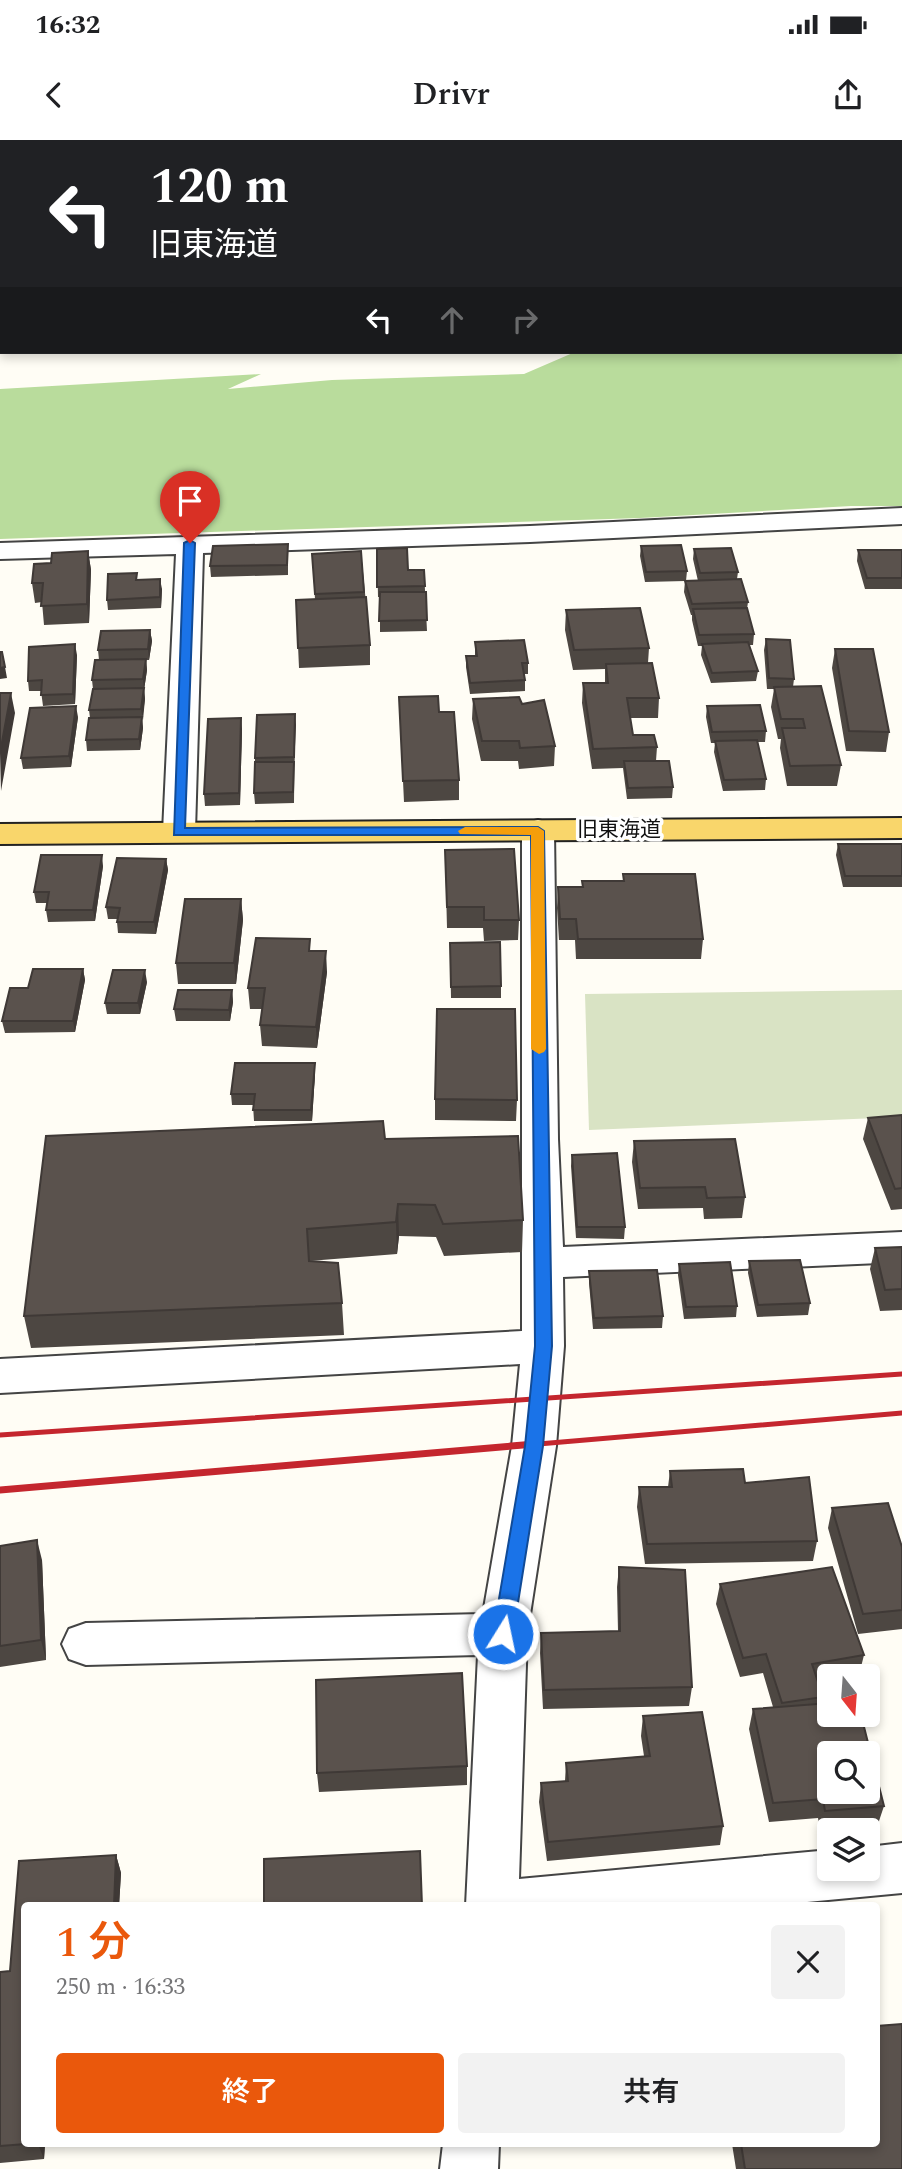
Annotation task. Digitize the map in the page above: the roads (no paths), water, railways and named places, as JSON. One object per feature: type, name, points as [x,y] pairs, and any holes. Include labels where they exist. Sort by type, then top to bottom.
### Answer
[{"type":"main road","name":"旧東海道","points":[[0,834],[902,828]]},
{"type":"street","points":[[0,551],[530,534],[902,516]]},
{"type":"street","points":[[178,832],[190,543]]},
{"type":"street","points":[[492,1902],[503,1634],[534,1446],[543,1346],[538,831]]},
{"type":"street","points":[[543,1263],[902,1247]]},
{"type":"street","points":[[0,1376],[543,1346]]},
{"type":"street","points":[[86,1644],[503,1634]]},
{"type":"street","points":[[542,1902],[902,1868]]},
{"type":"street","points":[[469,2169],[471,2147]]},
{"type":"railway","points":[[0,1435],[902,1374]]},
{"type":"railway","points":[[515,1446],[902,1413]]},
{"type":"railway","points":[[0,1490],[535,1444]]}]
